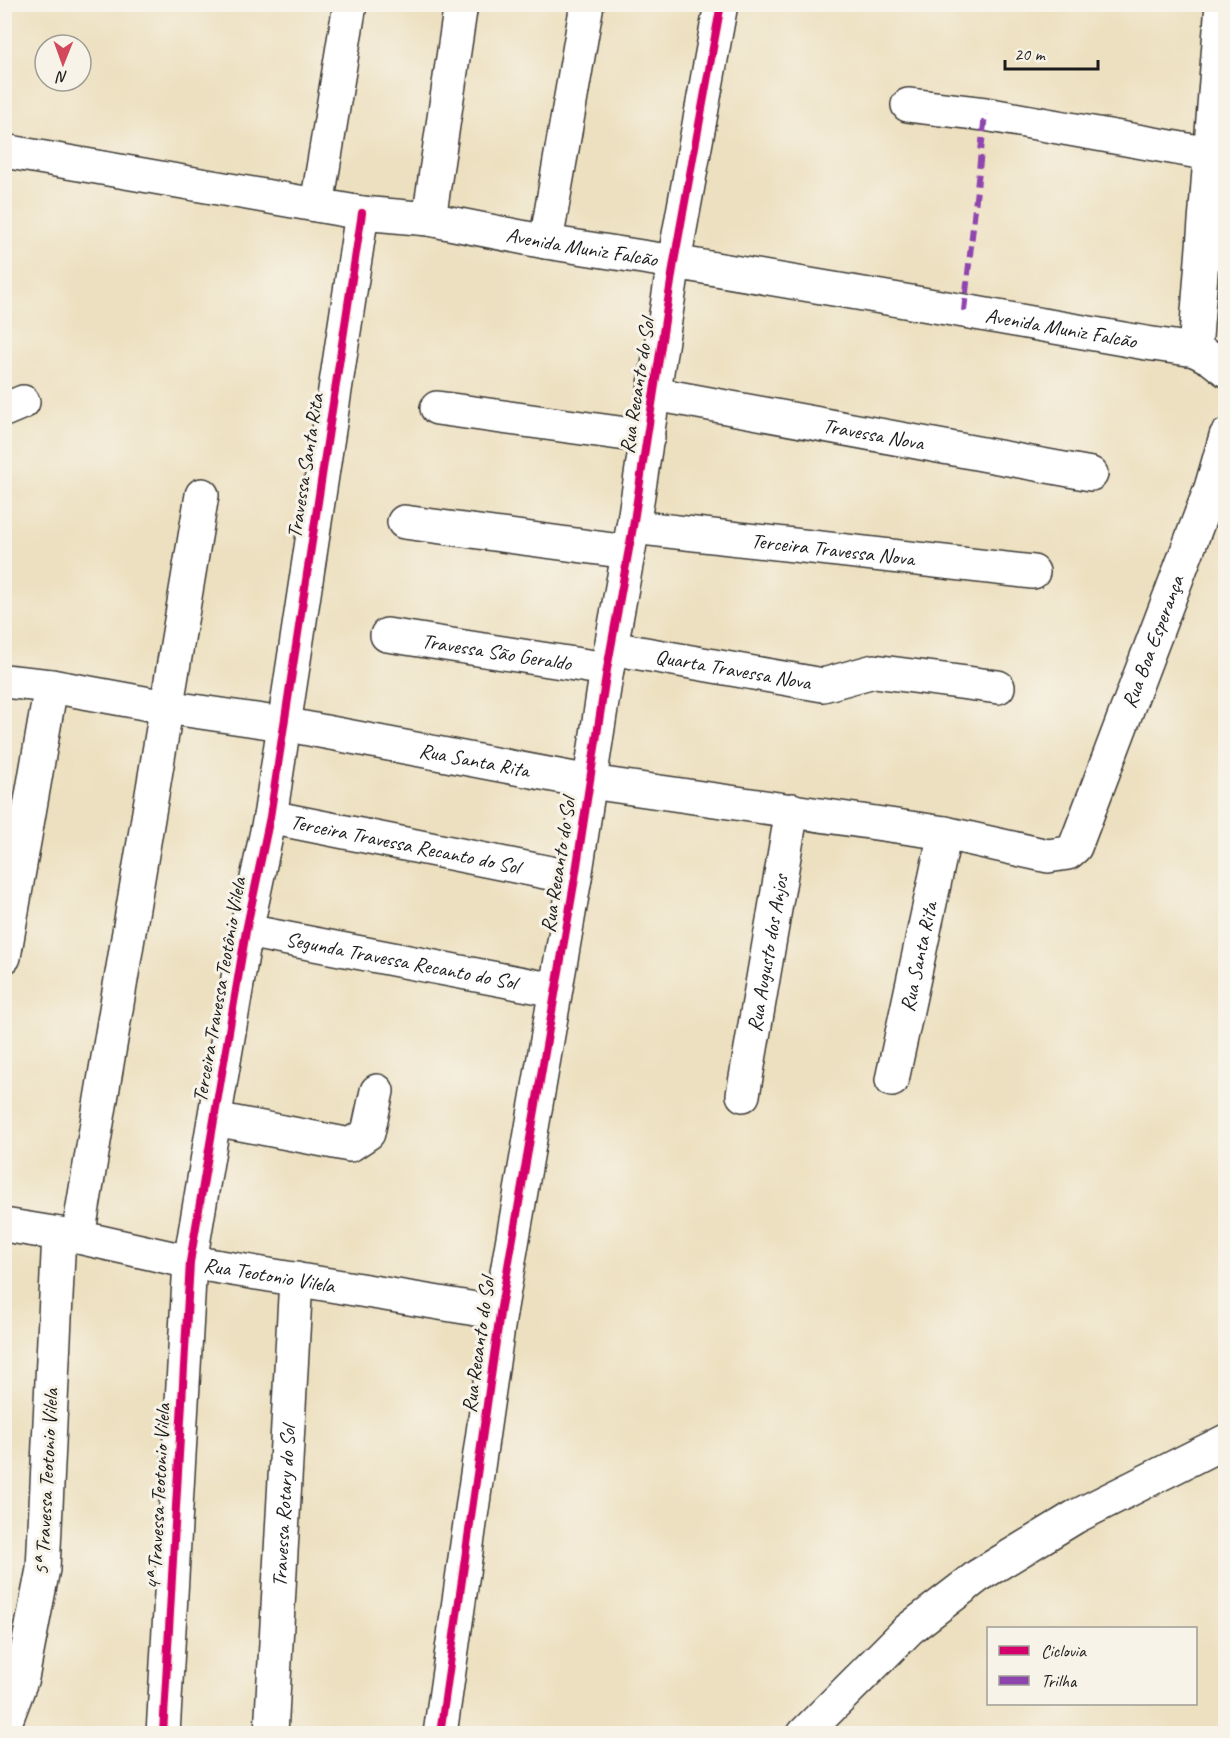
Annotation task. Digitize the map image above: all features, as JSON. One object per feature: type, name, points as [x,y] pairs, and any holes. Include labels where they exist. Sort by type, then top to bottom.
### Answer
[{"type":"street","points":[[317,205],[350,4]]},
{"type":"street","points":[[429,219],[461,4]]},
{"type":"street","points":[[546,242],[587,4]]},
{"type":"street","name":"Rua Recanto do Sol","points":[[440,1734],[500,1313],[575,878],[609,659],[631,540],[674,262],[721,4]]},
{"type":"street","points":[[1222,17],[1218,154],[1195,350],[1226,370]]},
{"type":"street","points":[[908,105],[984,114],[1218,154]]},
{"type":"street","name":"Avenida Muniz Falcão","points":[[4,151],[362,213],[429,219],[546,242],[1195,350]]},
{"type":"street","name":"Travessa Santa Rita","points":[[283,724],[362,213]]},
{"type":"street","name":"Travessa Nova","points":[[655,394],[1091,474]]},
{"type":"street","points":[[437,408],[648,437]]},
{"type":"street","name":"Rua Boa Esperança","points":[[1075,847],[1218,490],[1226,436]]},
{"type":"street","points":[[68,1236],[166,707],[202,495]]},
{"type":"street","name":"Terceira Travessa Nova","points":[[404,522],[1033,572]]},
{"type":"street","name":"Travessa São Geraldo","points":[[387,635],[609,659]]},
{"type":"street","name":"Quarta Travessa Nova","points":[[609,659],[823,685],[874,672],[998,687]]},
{"type":"street","name":"Rua Santa Rita","points":[[4,681],[51,686],[166,707],[283,724],[590,782],[945,833],[1048,856],[1068,853],[1075,847]]},
{"type":"street","points":[[4,957],[51,686]]},
{"type":"street","name":"Terceira Travessa Teotônio Vilela","points":[[190,1262],[246,930],[270,817],[283,724]]},
{"type":"street","name":"Rua Augusto dos Anjos","points":[[743,1095],[792,810]]},
{"type":"street","name":"Terceira Travessa Recanto do Sol","points":[[270,817],[575,878]]},
{"type":"street","name":"Rua Santa Rita","points":[[892,1080],[945,833]]},
{"type":"street","name":"Segunda Travessa Recanto do Sol","points":[[246,930],[555,990]]},
{"type":"street","name":"Terceira Travessa Teotônio Vilela","points":[[215,1119],[350,1144],[368,1132],[377,1091]]},
{"type":"street","name":"Rua Teotonio Vilela","points":[[4,1225],[190,1262],[500,1313]]},
{"type":"street","name":"5ª Travessa Teotonio Vilela","points":[[4,1726],[22,1678],[43,1569],[68,1236]]},
{"type":"street","name":"4ª Travessa Teotonio Vilela","points":[[163,1734],[190,1262]]},
{"type":"street","name":"Travessa Rotary do Sol","points":[[271,1734],[296,1279]]},
{"type":"street","points":[[804,1734],[909,1629],[978,1576],[1075,1517],[1226,1441]]},
{"type":"marked path","points":[[964,311],[985,114]]},
{"type":"cycle path","points":[[440,1734],[500,1313],[575,878],[674,262],[721,4]]},
{"type":"cycle path","points":[[163,1734],[190,1262],[246,931],[270,817],[362,213]]}]
